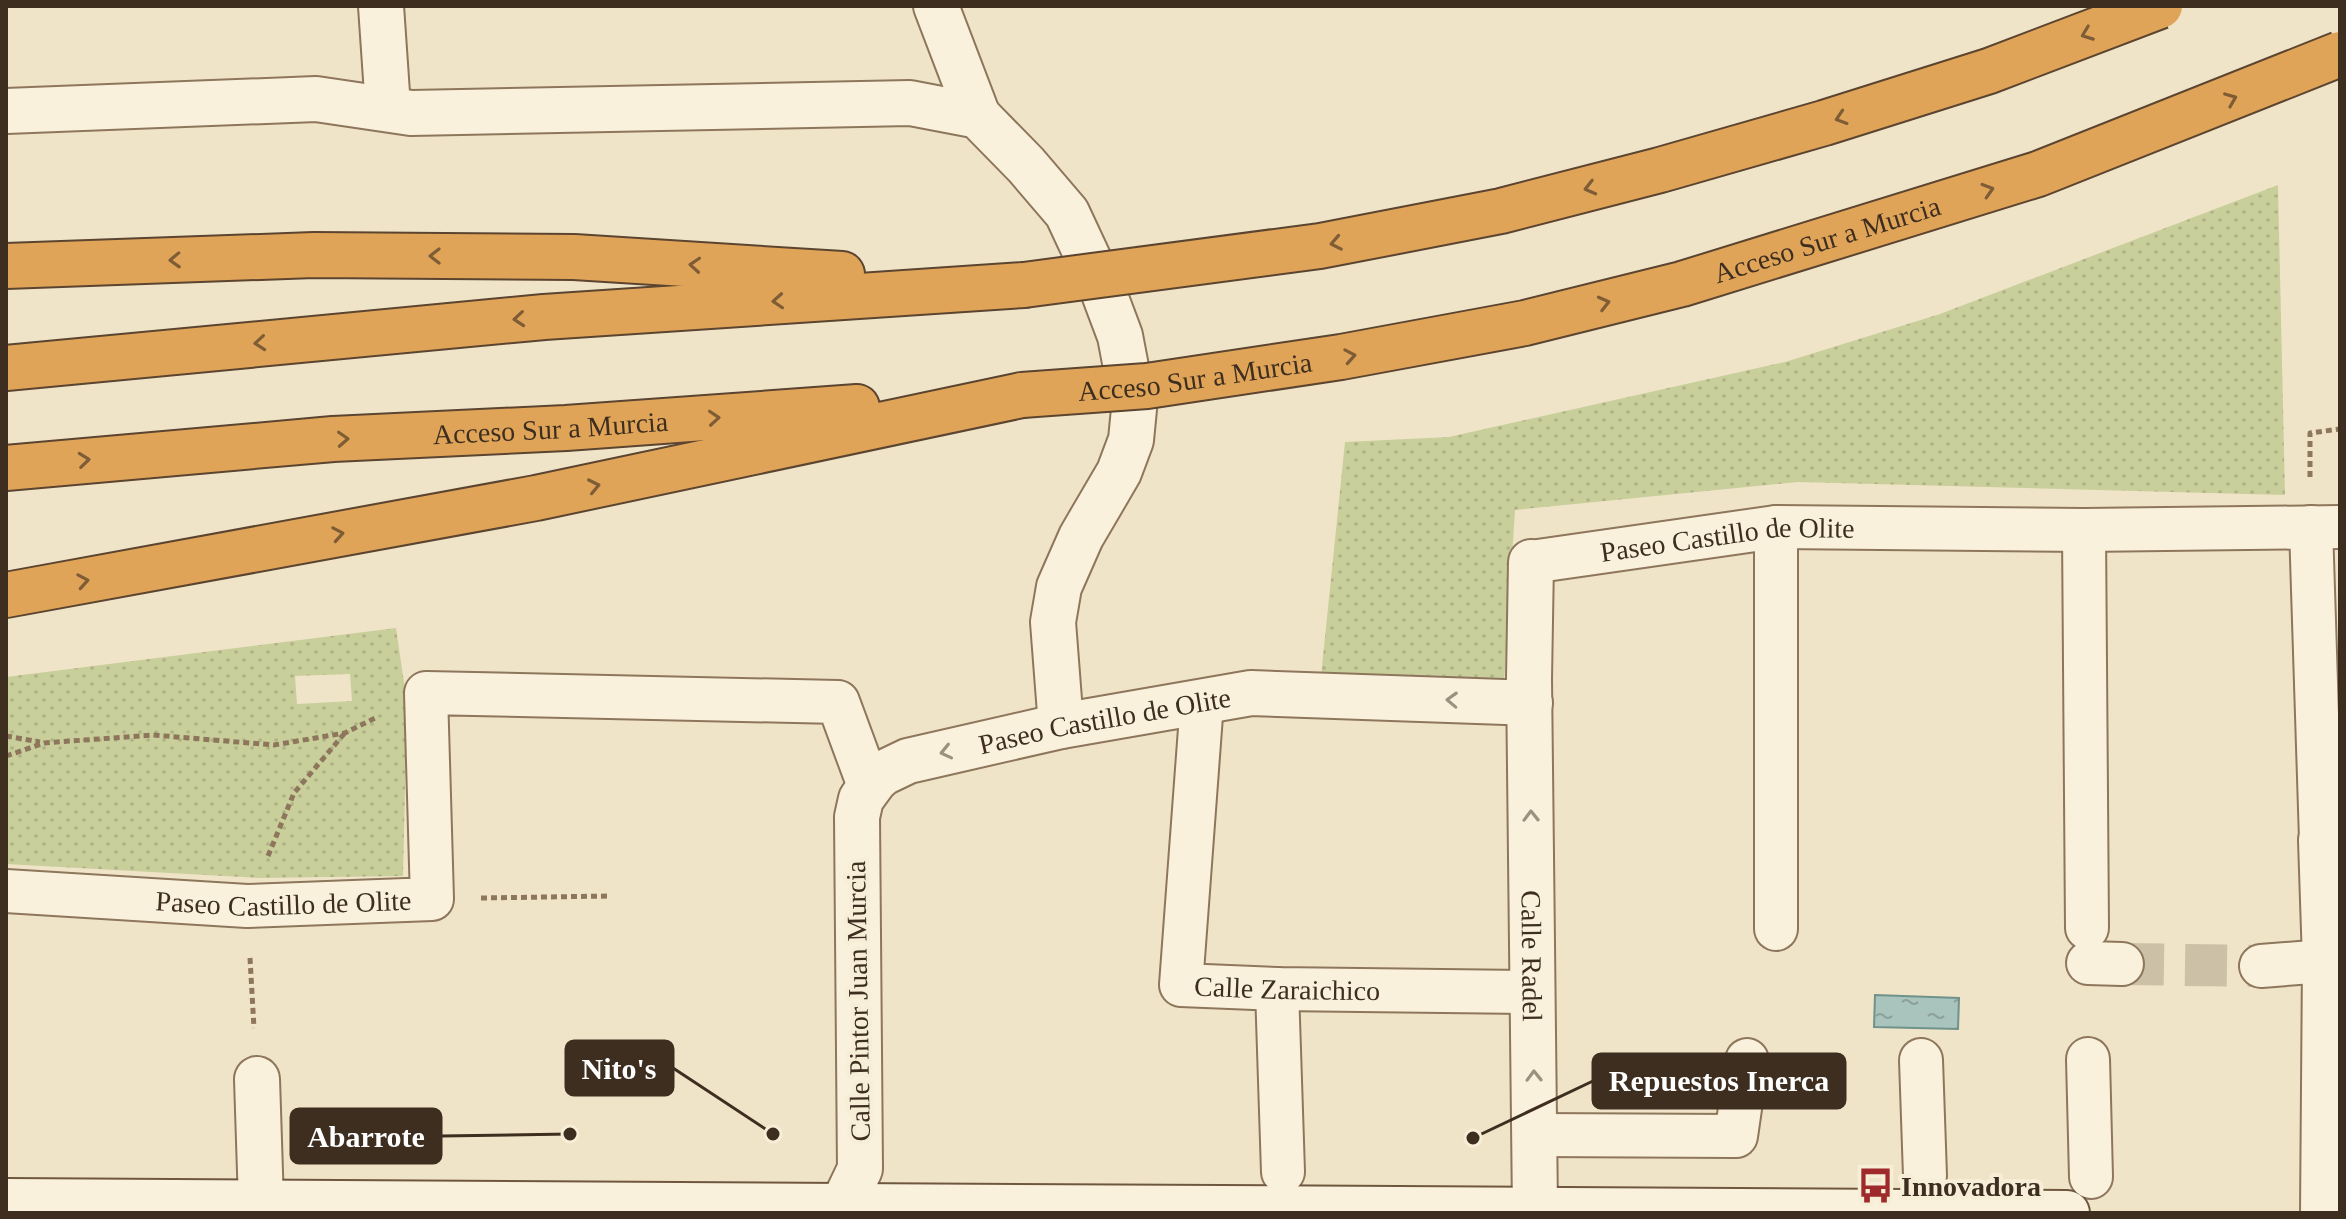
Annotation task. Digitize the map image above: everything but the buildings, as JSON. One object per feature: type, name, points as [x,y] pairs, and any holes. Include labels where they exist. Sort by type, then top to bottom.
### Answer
[{"type":"highway","points":[[6,368],[544,317],[1024,285],[1320,246],[1501,211],[1660,170],[1989,71],[2160,6]]},
{"type":"highway","name":"Acceso Sur a Murcia","points":[[6,468],[333,439],[566,428],[1147,386],[1341,357],[1525,323],[1682,284],[2038,174],[2340,54]]},
{"type":"highway","points":[[6,266],[314,255],[574,257],[1024,285]]},
{"type":"highway","points":[[6,595],[536,498],[1022,395]]},
{"type":"street","points":[[381,6],[388,108]]},
{"type":"street","points":[[936,6],[978,116],[1067,213],[1102,288],[1120,336],[1134,409],[1131,440],[1119,472],[1081,537],[1059,587],[1053,622],[1061,726]]},
{"type":"street","points":[[6,111],[316,99],[411,113],[910,103],[978,116]]},
{"type":"street","points":[[1776,527],[1776,929]]},
{"type":"street","name":"Paseo Castillo de Olite","points":[[869,786],[883,773],[908,761],[1061,726],[1251,693],[1530,703],[1531,562],[1776,527],[2084,530],[2326,527]]},
{"type":"street","points":[[2323,1213],[2332,955],[2321,840],[2326,527]]},
{"type":"street","points":[[2084,530],[2099,952]]},
{"type":"street","points":[[426,693],[838,702],[869,786]]},
{"type":"street","name":"Paseo Castillo de Olite","points":[[6,891],[247,906],[432,899],[426,693]]},
{"type":"street","name":"Calle Zaraichico","points":[[1202,702],[1181,985],[1533,992]]},
{"type":"street","name":"Calle Radel","points":[[1530,703],[1535,1210]]},
{"type":"street","name":"Calle Pintor Juan Murcia","points":[[841,1210],[860,1169],[857,817],[861,799],[869,786]]},
{"type":"street","points":[[2261,966],[2332,955]]},
{"type":"street","points":[[1277,989],[1283,1172]]},
{"type":"street","points":[[2088,1059],[2091,1177]]},
{"type":"street","points":[[1535,1135],[1736,1136],[1747,1060]]},
{"type":"street","points":[[1921,1060],[1925,1176]]},
{"type":"street","points":[[257,1079],[261,1203]]},
{"type":"street","points":[[6,1201],[841,1210],[2067,1213]]},
{"type":"path","points":[[2326,527],[2310,433],[2340,429]]},
{"type":"path","points":[[6,736],[44,743],[153,735],[274,745],[345,733],[426,693]]},
{"type":"path","points":[[6,756],[44,743]]},
{"type":"path","points":[[432,899],[611,896]]},
{"type":"green space","points":[[2278,185],[2285,495],[1798,482],[1515,510],[1504,684],[1321,676],[1345,442],[1449,437],[1785,362],[1940,314]]},
{"type":"green space","points":[[396,628],[407,703],[403,876],[259,878],[6,864],[6,677]],"holes":[[[350,674],[352,701],[297,704],[295,676]]]},
{"type":"water","points":[[1875,995],[1959,998],[1958,1029],[1874,1027]]},
{"type":"tunnel","points":[[2122,964],[2261,966]]},
{"type":"place","name":"Abarrote","points":[[570,1134]]},
{"type":"place","name":"Nito's","points":[[773,1134]]},
{"type":"place","name":"Repuestos Inerca","points":[[1473,1138]]},
{"type":"place","name":"Innovadora","points":[[1875,1186]]}]
